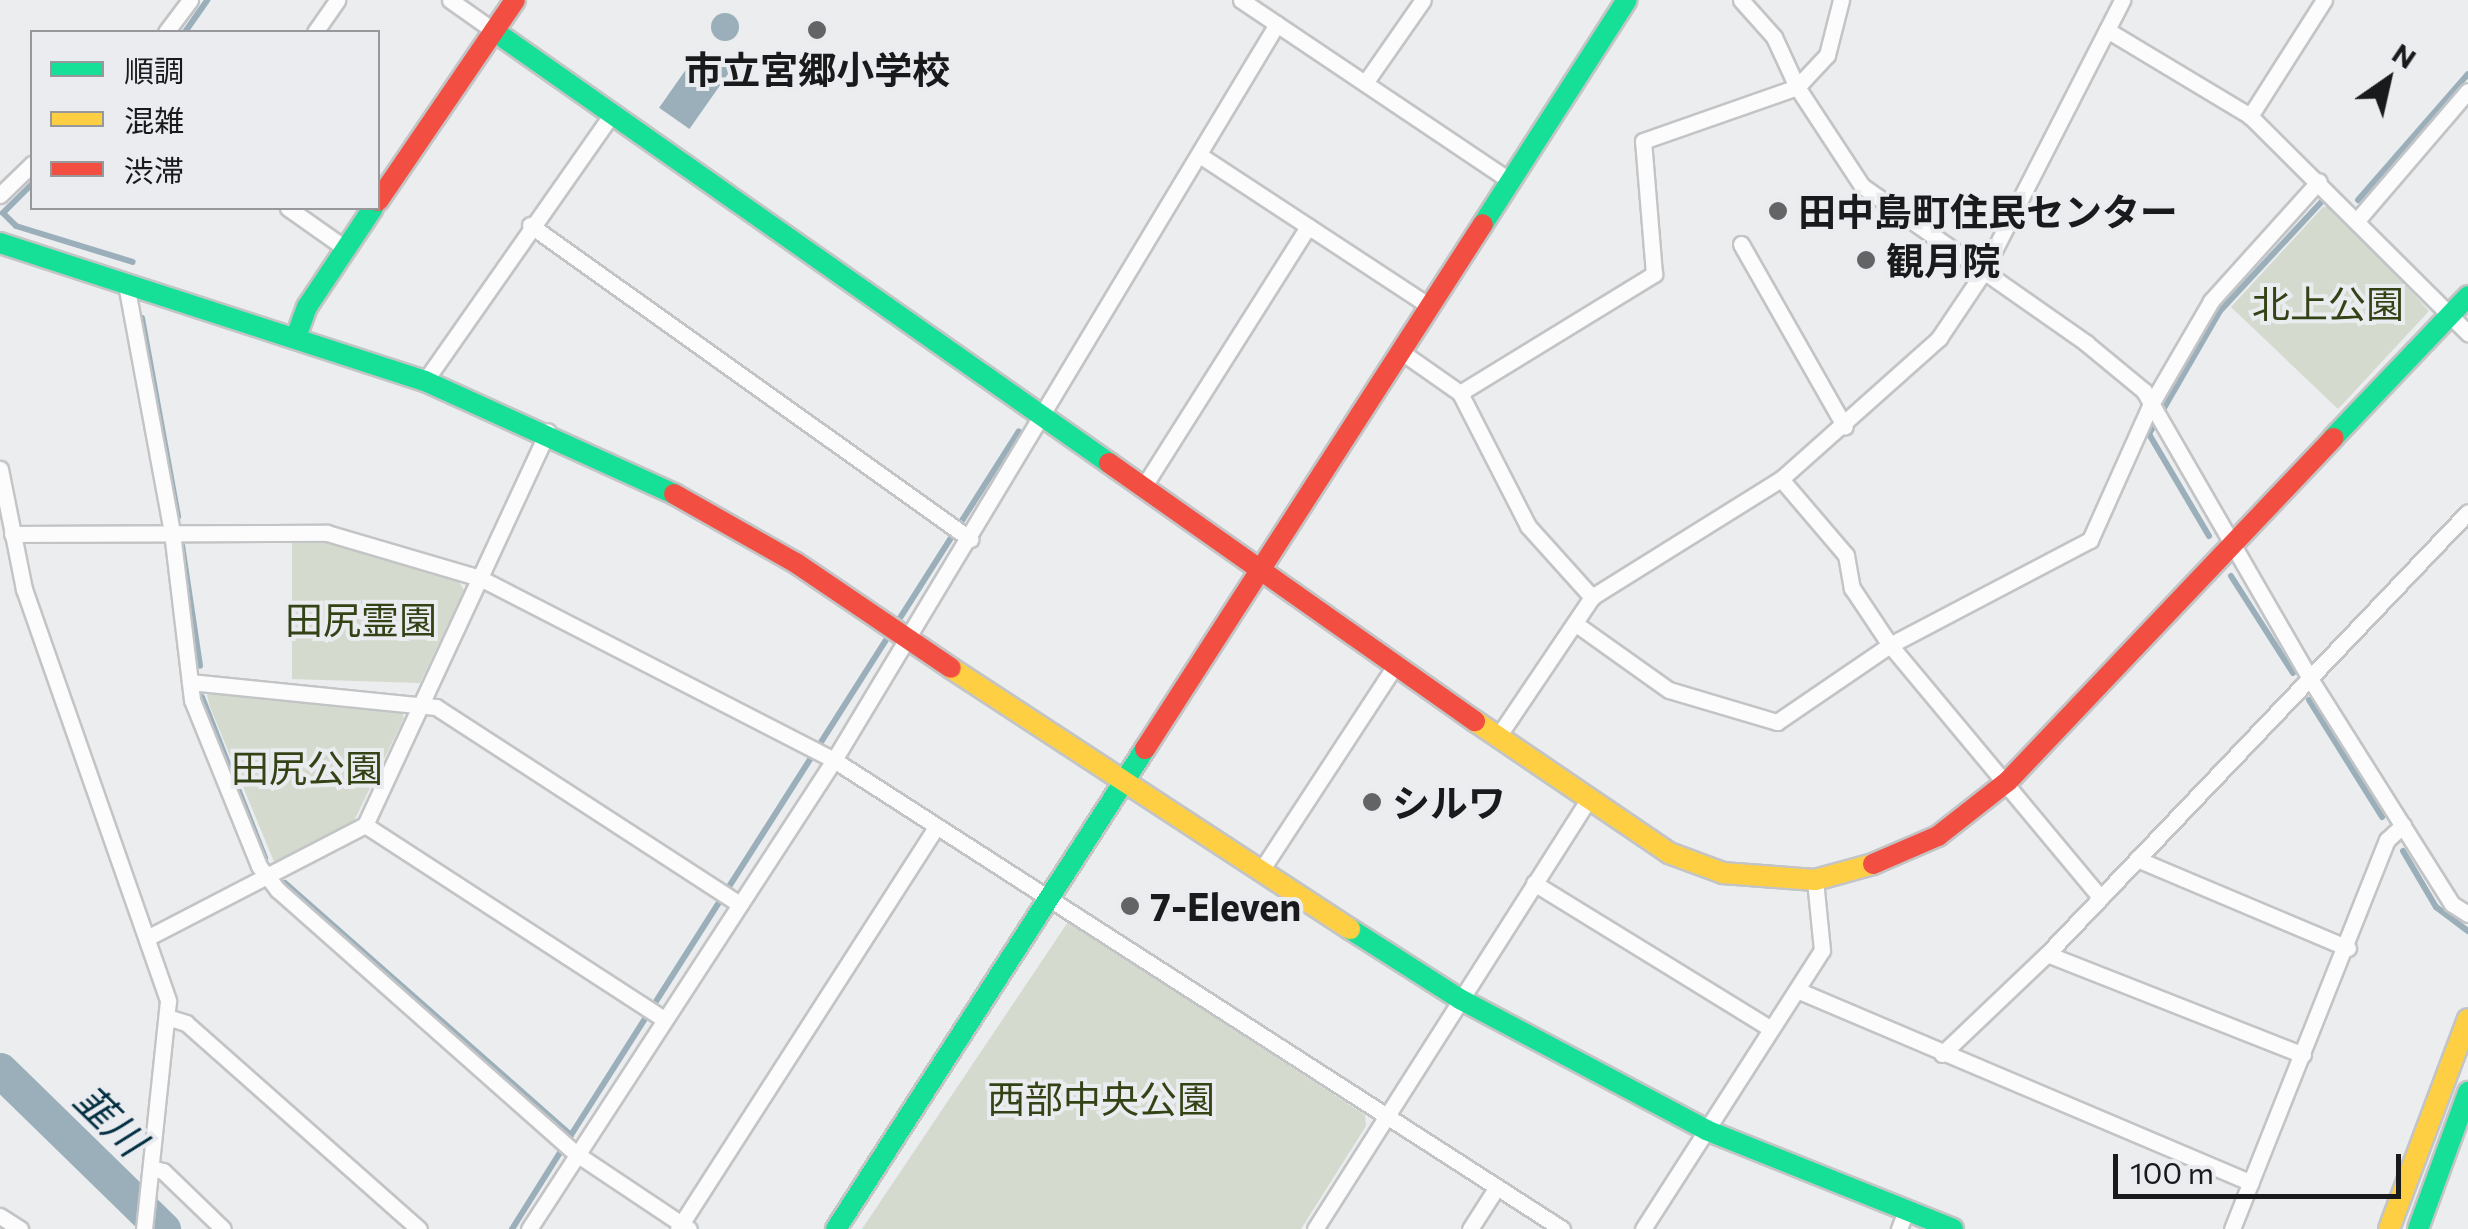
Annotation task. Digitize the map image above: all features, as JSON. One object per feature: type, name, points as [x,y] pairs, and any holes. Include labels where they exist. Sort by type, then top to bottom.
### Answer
[{"type":"street","points":[[168,30],[190,0]]},
{"type":"street","points":[[316,30],[337,0]]},
{"type":"street","points":[[450,0],[1144,486],[1260,575],[1497,738],[1669,853],[1723,872],[1815,880],[1890,860],[1938,836],[2008,781],[2468,296]]},
{"type":"street","points":[[380,198],[515,0]]},
{"type":"street","points":[[1240,0],[1510,181]]},
{"type":"street","points":[[1365,83],[1423,0]]},
{"type":"street","points":[[836,1229],[1627,0]]},
{"type":"street","points":[[1740,0],[1774,37],[1797,87],[1862,186],[1982,274],[2086,343],[2144,392],[2310,677],[2452,904],[2468,914]]},
{"type":"street","points":[[1460,393],[1654,274],[1643,141],[1797,87],[1826,55],[1841,0]]},
{"type":"street","points":[[1497,738],[1592,596],[1782,479],[1845,427],[1939,338],[1982,274],[2122,0]]},
{"type":"street","points":[[2250,116],[2324,0]]},
{"type":"street","points":[[529,1229],[834,760],[1044,418],[1277,24]]},
{"type":"street","points":[[2107,30],[2250,116],[2359,218],[2448,318],[2468,333]]},
{"type":"street","points":[[2359,218],[2468,90]]},
{"type":"street","points":[[425,382],[530,225],[612,114]]},
{"type":"street","points":[[1201,156],[1431,307]]},
{"type":"street","points":[[0,195],[30,166]]},
{"type":"street","points":[[1576,624],[1669,690],[1776,722],[1890,645],[2090,540],[2150,406],[2211,301],[2318,181]]},
{"type":"street","points":[[291,210],[345,248]]},
{"type":"street","points":[[296,337],[307,307],[372,210]]},
{"type":"street","points":[[530,225],[970,539]]},
{"type":"street","points":[[1144,486],[1308,227]]},
{"type":"street","points":[[0,243],[296,337],[548,431],[779,554],[1122,785],[1460,1000],[1706,1130],[1903,1220],[1952,1229]]},
{"type":"street","points":[[1741,244],[1845,427]]},
{"type":"street","points":[[126,284],[172,532],[196,715],[266,877],[578,1155],[683,1227],[935,828]]},
{"type":"street","points":[[1400,351],[1460,393],[1528,526],[1592,596]]},
{"type":"street","points":[[149,937],[365,824],[548,431]]},
{"type":"street","points":[[0,470],[12,534],[56,690],[149,937],[170,1018],[144,1229]]},
{"type":"street","points":[[1782,479],[1846,555],[1852,588],[1890,645],[2008,781],[2100,898]]},
{"type":"street","points":[[1942,1054],[2048,954],[2468,512]]},
{"type":"street","points":[[12,534],[327,533],[480,578],[834,760],[1562,1229]]},
{"type":"street","points":[[1260,872],[1395,666]]},
{"type":"street","points":[[190,682],[422,703],[739,904]]},
{"type":"street","points":[[1315,1229],[1588,800]]},
{"type":"street","points":[[365,824],[664,1019]]},
{"type":"street","points":[[2232,1229],[2348,948],[2387,840],[2403,825]]},
{"type":"street","points":[[2137,859],[2348,948]]},
{"type":"street","points":[[1643,1229],[1822,950],[1815,880]]},
{"type":"street","points":[[1534,883],[1770,1028]]},
{"type":"street","points":[[2048,954],[2304,1055]]},
{"type":"street","points":[[1797,990],[2251,1183]]},
{"type":"street","points":[[170,1018],[186,1024],[420,1229]]},
{"type":"street","points":[[2389,1229],[2468,1019]]},
{"type":"street","points":[[2418,1229],[2468,1092]]},
{"type":"street","points":[[150,1176],[163,1170],[222,1229]]},
{"type":"street","points":[[1470,1229],[1497,1188]]},
{"type":"street","points":[[0,1216],[20,1229]]},
{"type":"green space","name":"北上公園","points":[[2334,206],[2429,311],[2338,409],[2231,307],[2323,207]]},
{"type":"green space","name":"田尻霊園","points":[[292,540],[324,540],[459,582],[464,590],[420,683],[292,679]]},
{"type":"green space","name":"田尻公園","points":[[213,691],[400,707],[404,718],[353,823],[275,864],[210,707],[207,695]]},
{"type":"green space","name":"西部中央公園","points":[[1068,922],[1365,1115],[1366,1126],[1301,1229],[862,1229]]},
{"type":"water","points":[[725,13],[735,17],[739,27],[735,37],[725,41],[715,37],[711,27],[715,17]]},
{"type":"water","points":[[701,48],[731,69],[689,129],[659,108]]},
{"type":"waterway","points":[[186,30],[207,0]]},
{"type":"waterway","points":[[2358,200],[2468,74]]},
{"type":"waterway","points":[[30,186],[3,213],[16,226],[133,262]]},
{"type":"waterway","points":[[2209,536],[2149,434],[2220,311],[2324,199]]},
{"type":"waterway","points":[[142,318],[178,517]]},
{"type":"waterway","points":[[571,1135],[1019,431]]},
{"type":"waterway","points":[[182,545],[200,666]]},
{"type":"waterway","points":[[2231,576],[2293,673]]},
{"type":"waterway","points":[[202,697],[265,858]]},
{"type":"waterway","points":[[2309,700],[2382,817]]},
{"type":"waterway","points":[[2403,851],[2436,907],[2468,931]]},
{"type":"waterway","points":[[285,883],[571,1135],[512,1229]]},
{"type":"waterway","name":"韮川","points":[[0,1070],[163,1229]]},
{"type":"traffic: fast","points":[[1483,224],[1627,0]]},
{"type":"traffic: fast","points":[[494,31],[1109,463]]},
{"type":"traffic: fast","points":[[296,337],[307,307],[372,210]]},
{"type":"traffic: fast","points":[[0,243],[425,381],[674,494]]},
{"type":"traffic: fast","points":[[2333,438],[2468,296]]},
{"type":"traffic: fast","points":[[836,1229],[1145,749]]},
{"type":"traffic: fast","points":[[1350,929],[1460,999],[1706,1130],[1953,1229]]},
{"type":"traffic: fast","points":[[2418,1229],[2468,1092]]},
{"type":"traffic: slow","points":[[951,668],[1350,929]]},
{"type":"traffic: slow","points":[[1475,721],[1669,853],[1723,873],[1815,880],[1873,864]]},
{"type":"traffic: slow","points":[[2389,1229],[2468,1019]]},
{"type":"traffic: jam","points":[[380,198],[515,0]]},
{"type":"traffic: jam","points":[[1145,749],[1483,224]]},
{"type":"traffic: jam","points":[[1873,864],[1938,836],[2008,781],[2333,438]]},
{"type":"traffic: jam","points":[[1109,463],[1475,721]]},
{"type":"traffic: jam","points":[[674,494],[796,563],[951,668]]},
{"type":"place","name":"市立宮郷小学校","points":[[817,30]]},
{"type":"place","name":"田中島町住民センター","points":[[1778,211]]},
{"type":"place","name":"観月院","points":[[1866,260]]},
{"type":"place","name":"シルワ","points":[[1372,802]]},
{"type":"place","name":"7-Eleven","points":[[1130,906]]}]
